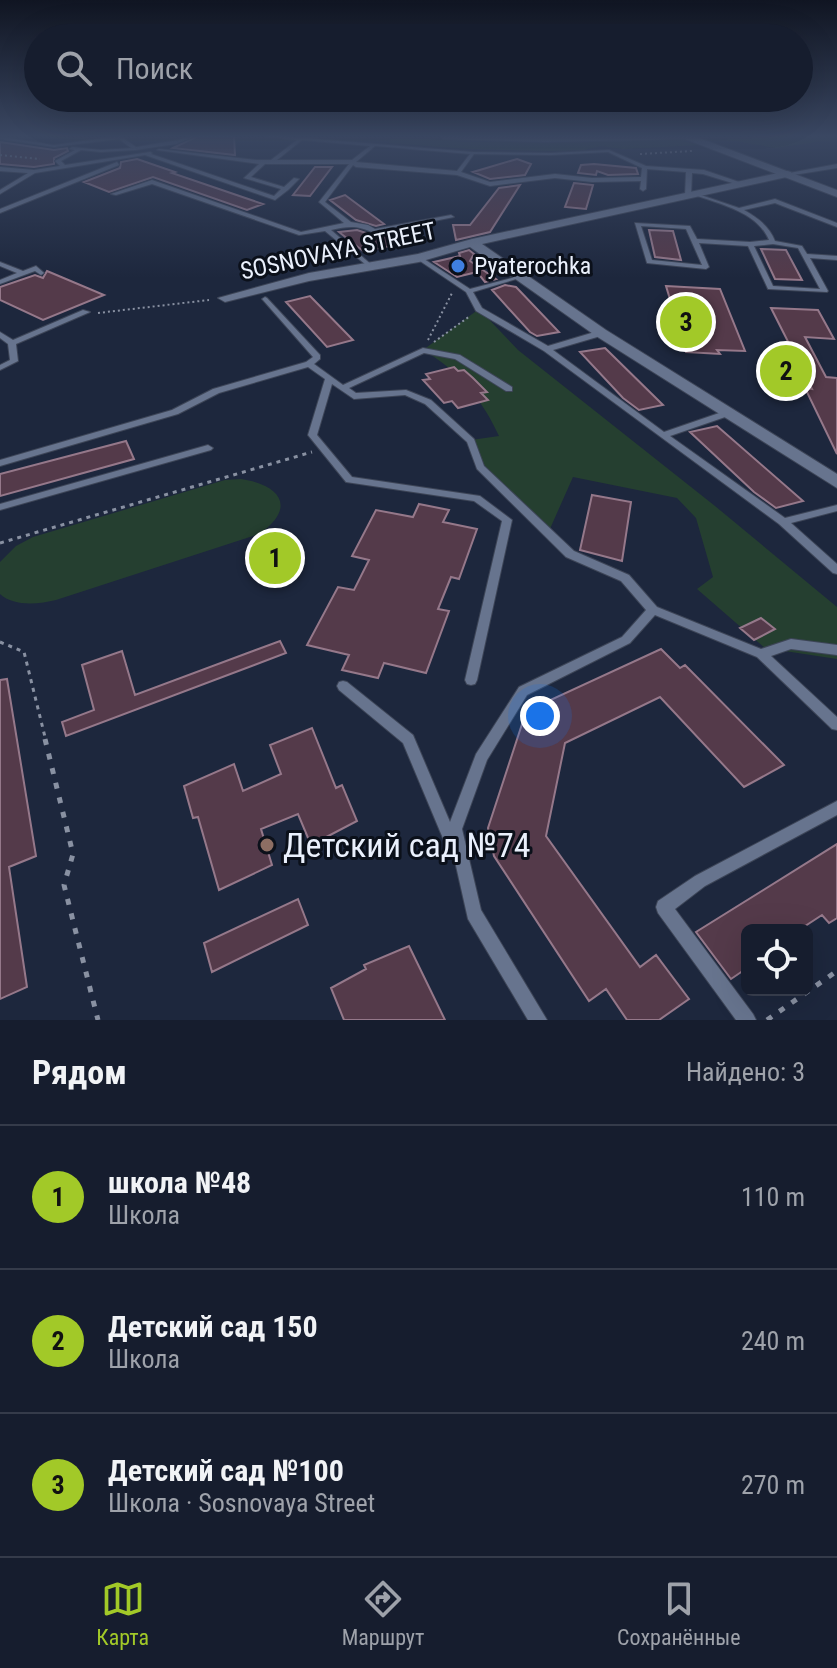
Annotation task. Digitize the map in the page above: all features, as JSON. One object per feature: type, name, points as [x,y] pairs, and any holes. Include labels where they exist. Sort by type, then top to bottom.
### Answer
[{"type":"street","name":"SOSNOVAYA STREET","points":[[225,298],[309,277],[419,258],[472,243],[742,184]]},
{"type":"street","points":[[811,184],[837,194]]},
{"type":"street","points":[[472,243],[601,333],[837,482]]},
{"type":"lane","points":[[0,211],[69,184]]},
{"type":"lane","points":[[114,194],[147,184]]},
{"type":"lane","points":[[157,184],[301,234],[349,224],[366,226],[374,231],[451,217]]},
{"type":"lane","points":[[231,184],[275,198],[291,184]]},
{"type":"lane","points":[[267,184],[286,189]]},
{"type":"lane","points":[[336,184],[322,202],[349,224]]},
{"type":"lane","points":[[643,189],[644,184]]},
{"type":"lane","points":[[691,184],[692,195],[737,210],[771,232],[773,242]]},
{"type":"lane","points":[[737,210],[775,201],[837,225]]},
{"type":"lane","points":[[637,224],[688,227],[695,241],[706,267],[649,262],[637,224]]},
{"type":"lane","points":[[326,229],[371,267]]},
{"type":"lane","points":[[695,241],[773,242],[800,247],[825,291],[770,288],[750,244]]},
{"type":"lane","points":[[805,256],[837,258]]},
{"type":"lane","points":[[419,258],[469,291],[479,309],[547,349],[783,522],[837,570]]},
{"type":"lane","points":[[0,264],[23,273]]},
{"type":"lane","points":[[0,282],[36,268],[41,273]]},
{"type":"lane","points":[[469,291],[521,276]]},
{"type":"lane","points":[[0,463],[175,412],[216,391],[309,364],[317,357],[265,299]]},
{"type":"lane","points":[[12,343],[82,314]]},
{"type":"lane","points":[[547,349],[601,333]]},
{"type":"lane","points":[[0,334],[12,343],[14,361],[0,368]]},
{"type":"lane","points":[[343,388],[423,350],[457,357],[509,389]]},
{"type":"lane","points":[[309,364],[354,396],[406,392],[428,402],[471,441],[480,467],[570,554],[625,578],[653,610],[761,654],[837,725]]},
{"type":"lane","points":[[330,378],[312,435],[349,480],[477,498],[507,520],[471,680]]},
{"type":"lane","points":[[663,435],[728,413]]},
{"type":"lane","points":[[0,507],[208,448]]},
{"type":"lane","points":[[783,522],[837,508]]},
{"type":"lane","points":[[538,1020],[474,913],[455,829],[481,758],[523,691],[626,640],[653,610]]},
{"type":"lane","points":[[761,654],[791,644],[837,650]]},
{"type":"lane","points":[[343,686],[408,739],[465,874]]},
{"type":"lane","points":[[747,1020],[664,907],[700,881],[837,808]]},
{"type":"path","points":[[423,350],[458,283]]},
{"type":"path","points":[[82,314],[225,298]]},
{"type":"path","points":[[423,350],[479,309]]},
{"type":"path","points":[[0,543],[323,448]]},
{"type":"path","points":[[0,642],[24,652],[73,854],[64,885],[98,1020]]},
{"type":"path","points":[[767,1020],[837,971]]},
{"type":"green space","points":[[479,309],[518,350],[837,607],[837,659],[765,648],[697,589],[713,577],[696,518],[677,498],[573,477],[549,531],[480,467],[471,440],[499,436],[468,387],[448,367],[423,350]]},
{"type":"green space","points":[[241,479],[266,486],[279,499],[281,507],[278,515],[259,534],[56,600],[19,603],[0,594],[0,562],[16,546],[33,537],[225,480]]},
{"type":"building","points":[[88,184],[134,184],[109,192]]},
{"type":"building","points":[[172,184],[203,184],[263,204],[247,210]]},
{"type":"building","points":[[302,184],[319,184],[310,196],[293,195]]},
{"type":"building","points":[[574,184],[593,185],[586,209],[565,207]]},
{"type":"building","points":[[520,185],[490,232],[456,240],[453,225],[470,225],[499,188]]},
{"type":"building","points":[[345,195],[384,224],[376,226],[356,220],[330,200]]},
{"type":"building","points":[[357,230],[375,236],[395,232],[409,243],[363,251],[339,232]]},
{"type":"building","points":[[649,230],[673,231],[681,260],[655,257]]},
{"type":"building","points":[[761,249],[786,250],[802,280],[775,279]]},
{"type":"building","name":"Pyaterochka","points":[[469,250],[474,254],[470,261],[496,279],[485,282],[477,272],[457,277],[434,262],[460,256],[459,253]]},
{"type":"building","points":[[47,271],[104,295],[43,320],[0,300],[0,287],[35,275],[43,278]]},
{"type":"building","points":[[505,285],[516,287],[559,332],[537,336],[530,332],[492,290]]},
{"type":"building","points":[[666,286],[720,289],[745,351],[717,350],[720,354],[686,352]]},
{"type":"building","points":[[310,296],[353,340],[327,347],[286,302]]},
{"type":"building","points":[[771,308],[818,310],[834,339],[805,337],[826,377],[837,378],[837,454],[805,388],[812,389]]},
{"type":"building","points":[[605,348],[663,405],[639,410],[623,398],[580,352]]},
{"type":"building","points":[[454,367],[458,371],[464,370],[473,378],[487,392],[481,393],[488,400],[458,408],[452,401],[444,403],[423,380],[430,379],[426,374]]},
{"type":"building","points":[[717,426],[803,501],[776,508],[754,492],[690,432]]},
{"type":"building","points":[[126,441],[134,459],[0,496],[0,474]]},
{"type":"building","points":[[592,495],[631,502],[622,561],[580,550]]},
{"type":"building","points":[[419,504],[449,510],[443,522],[477,529],[459,579],[451,577],[438,609],[449,611],[426,673],[384,663],[378,678],[342,670],[349,655],[307,645],[338,587],[354,590],[369,560],[352,556],[376,510],[413,517]]},
{"type":"building","points":[[761,618],[775,629],[754,640],[740,628]]},
{"type":"building","points":[[280,641],[286,653],[66,736],[62,722],[94,710],[82,665],[122,651],[135,695]]},
{"type":"building","points":[[661,649],[680,668],[685,665],[784,765],[744,787],[660,697],[565,743],[546,836],[640,967],[656,955],[689,999],[659,1020],[627,1020],[606,989],[589,1001],[494,856],[488,828],[524,718],[533,708]]},
{"type":"building","points":[[7,679],[36,856],[9,867],[27,987],[0,999],[0,680]]},
{"type":"building","points":[[312,728],[336,788],[342,785],[357,821],[311,845],[298,814],[261,829],[272,865],[219,890],[198,817],[193,818],[184,786],[234,764],[243,791],[281,774],[270,745]]},
{"type":"building","points":[[837,844],[837,918],[829,923],[822,915],[808,924],[741,924],[741,972],[731,979],[696,932]]},
{"type":"building","points":[[298,899],[308,925],[212,972],[204,943]]},
{"type":"building","points":[[409,946],[445,1020],[344,1020],[331,988],[366,969],[364,965]]},
{"type":"place","name":"Pyaterochka","points":[[458,266]]},
{"type":"place","name":"Детский сад №100","points":[[686,322]]},
{"type":"place","name":"Детский сад 150","points":[[786,371]]},
{"type":"place","name":"школа №48","points":[[275,558]]},
{"type":"place","name":"Детский сад №74","points":[[267,845]]}]
